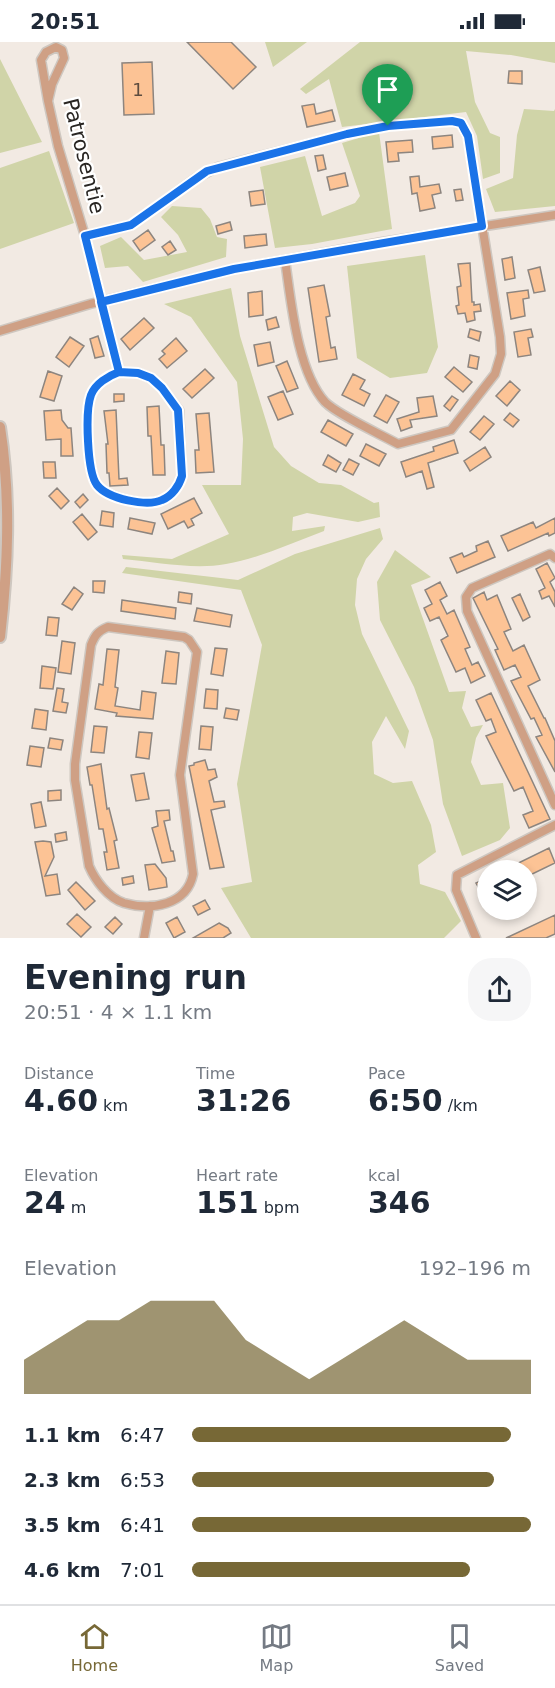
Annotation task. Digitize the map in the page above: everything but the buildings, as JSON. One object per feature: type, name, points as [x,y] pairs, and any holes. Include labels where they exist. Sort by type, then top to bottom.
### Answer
[{"type":"street","name":"Patrosentie","points":[[48,101],[52,84],[64,58],[62,50],[56,47],[46,52],[41,60],[48,101],[119,372]]},
{"type":"street","points":[[85,236],[131,225],[196,178],[218,167],[347,134],[388,126],[452,121],[461,123],[468,136],[500,337],[499,362],[495,374],[451,430],[398,444],[330,406],[320,395],[300,350],[285,260]]},
{"type":"street","points":[[0,331],[101,302],[234,269],[555,215]]},
{"type":"street","points":[[119,372],[138,373],[151,378],[162,388],[178,410],[182,476],[180,484],[173,492],[156,502],[124,500],[109,495],[97,484],[92,473],[88,411],[91,396],[106,378],[119,372]]},
{"type":"street","points":[[0,428],[9,523],[0,637]]},
{"type":"street","points":[[552,556],[472,588],[466,597],[467,611],[555,805]]},
{"type":"street","points":[[108,627],[184,637],[189,640],[196,652],[180,775],[194,874],[192,883],[186,892],[175,901],[150,906],[123,903],[107,892],[93,875],[89,866],[75,780],[75,757],[92,645],[94,637],[100,630],[108,627]]},
{"type":"street","points":[[476,938],[456,890],[457,875],[555,825]]},
{"type":"street","points":[[144,938],[150,906]]},
{"type":"green space","points":[[265,42],[307,42],[273,67]]},
{"type":"green space","points":[[360,42],[555,42],[555,63],[511,55],[466,51],[475,102],[490,133],[500,137],[500,173],[483,179],[477,136],[466,112],[342,127],[329,79],[306,94],[300,89]]},
{"type":"green space","points":[[0,59],[42,142],[0,153]]},
{"type":"green space","points":[[524,109],[554,111],[555,109],[555,206],[495,212],[486,189],[513,178],[517,135]]},
{"type":"green space","points":[[379,132],[392,229],[312,244],[275,248],[260,167],[305,156],[322,216],[355,203],[360,196],[342,143]]},
{"type":"green space","points":[[49,151],[74,223],[0,249],[0,168]]},
{"type":"green space","points":[[172,206],[201,208],[210,219],[217,237],[227,239],[226,257],[143,282],[128,266],[105,268],[100,246],[121,237],[144,260],[187,252],[178,235],[161,217]]},
{"type":"green space","points":[[425,255],[438,347],[427,373],[390,378],[357,358],[347,266]]},
{"type":"green space","points":[[231,288],[240,336],[274,447],[291,466],[319,483],[341,485],[374,503],[379,502],[380,517],[358,522],[307,513],[293,517],[292,531],[325,526],[324,531],[264,554],[214,566],[188,566],[123,559],[122,555],[172,559],[229,534],[202,485],[241,485],[243,439],[237,382],[191,317],[164,304]]},
{"type":"green space","points":[[380,528],[383,539],[366,559],[357,579],[355,605],[362,634],[409,731],[405,749],[386,716],[372,742],[374,774],[393,783],[412,781],[431,825],[436,852],[418,865],[420,884],[445,892],[461,921],[444,938],[251,938],[221,888],[252,882],[237,784],[262,645],[241,590],[122,573],[126,567],[238,580],[295,554]]},
{"type":"green space","points":[[395,550],[431,577],[411,585],[449,692],[466,691],[462,708],[471,727],[483,725],[476,738],[471,762],[481,785],[503,783],[510,828],[500,840],[462,856],[443,804],[433,740],[414,687],[380,620],[377,582]]},
{"type":"route","points":[[388,126],[347,134],[218,167],[196,178],[131,225],[85,236],[101,302],[119,372],[106,378],[95,389],[88,411],[93,479],[109,495],[124,500],[156,502],[173,492],[180,484],[182,476],[181,435],[178,410],[156,381],[138,373],[119,372],[104,314],[101,302],[234,269],[482,226],[468,136],[461,123],[435,121],[388,126]]}]
